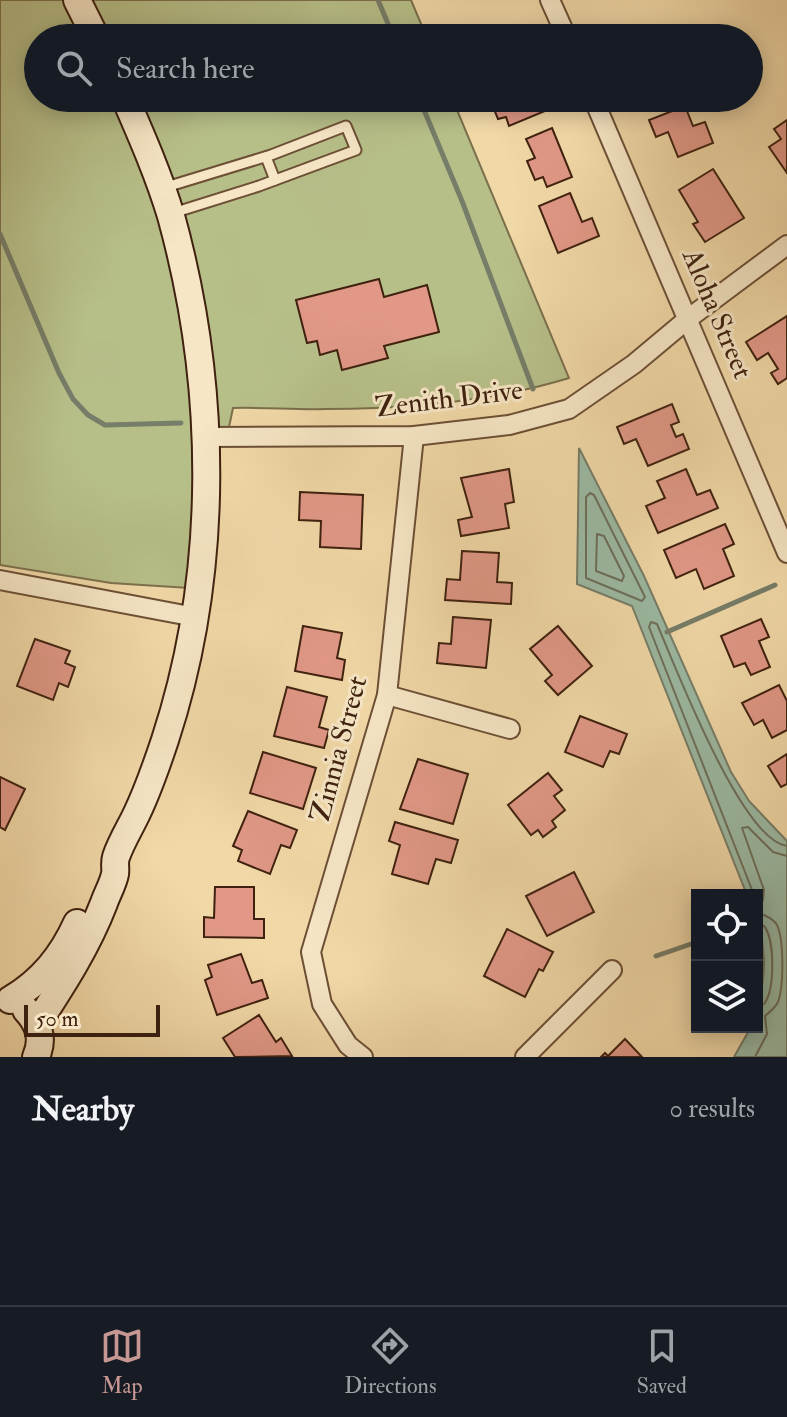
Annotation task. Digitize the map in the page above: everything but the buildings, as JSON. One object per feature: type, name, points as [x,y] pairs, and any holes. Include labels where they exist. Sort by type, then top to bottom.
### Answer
[{"type":"street","points":[[77,0],[89,24]]},
{"type":"street","points":[[550,0],[561,24]]},
{"type":"street","points":[[40,1046],[91,935],[115,873],[114,860],[139,810],[165,740],[195,617],[206,523],[206,437],[198,346],[185,274],[166,201],[131,112]]},
{"type":"street","name":"Aloha Street","points":[[599,112],[787,553]]},
{"type":"street","name":"Zenith Drive","points":[[206,437],[414,436],[509,425],[569,409],[634,364],[689,318],[787,245]]},
{"type":"street","name":"Zinnia Street","points":[[363,1057],[348,1045],[322,1004],[311,952],[387,695],[414,436]]},
{"type":"street","points":[[0,580],[195,617]]},
{"type":"street","points":[[387,695],[510,729]]},
{"type":"street","points":[[5,1000],[42,978],[59,956],[103,866],[114,860]]},
{"type":"street","points":[[525,1057],[612,970]]},
{"type":"street","points":[[5,1000],[29,1012],[40,1046]]},
{"type":"lane","points":[[346,126],[356,150],[275,180],[166,201],[346,126]]},
{"type":"lane","points":[[266,157],[275,180]]},
{"type":"green space","points":[[0,0],[67,0],[79,24],[24,24],[24,112],[121,112],[140,157],[176,275],[196,437],[189,588],[111,583],[0,565]]},
{"type":"green space","points":[[88,0],[411,0],[421,24],[100,24]]},
{"type":"green space","points":[[139,112],[458,112],[569,378],[510,393],[418,406],[233,408],[229,427],[215,427]]},
{"type":"water","points":[[579,448],[644,576],[731,772],[749,801],[787,841],[787,1057],[734,1057],[748,1033],[763,1033],[763,889],[745,889],[632,606],[577,584]]},
{"type":"waterway","points":[[378,0],[388,24]]},
{"type":"waterway","points":[[425,112],[533,389]]},
{"type":"waterway","points":[[0,234],[59,373],[73,399],[88,415],[105,425],[181,423]]},
{"type":"waterway","points":[[667,632],[775,585]]},
{"type":"waterway","points":[[656,956],[691,944]]}]
